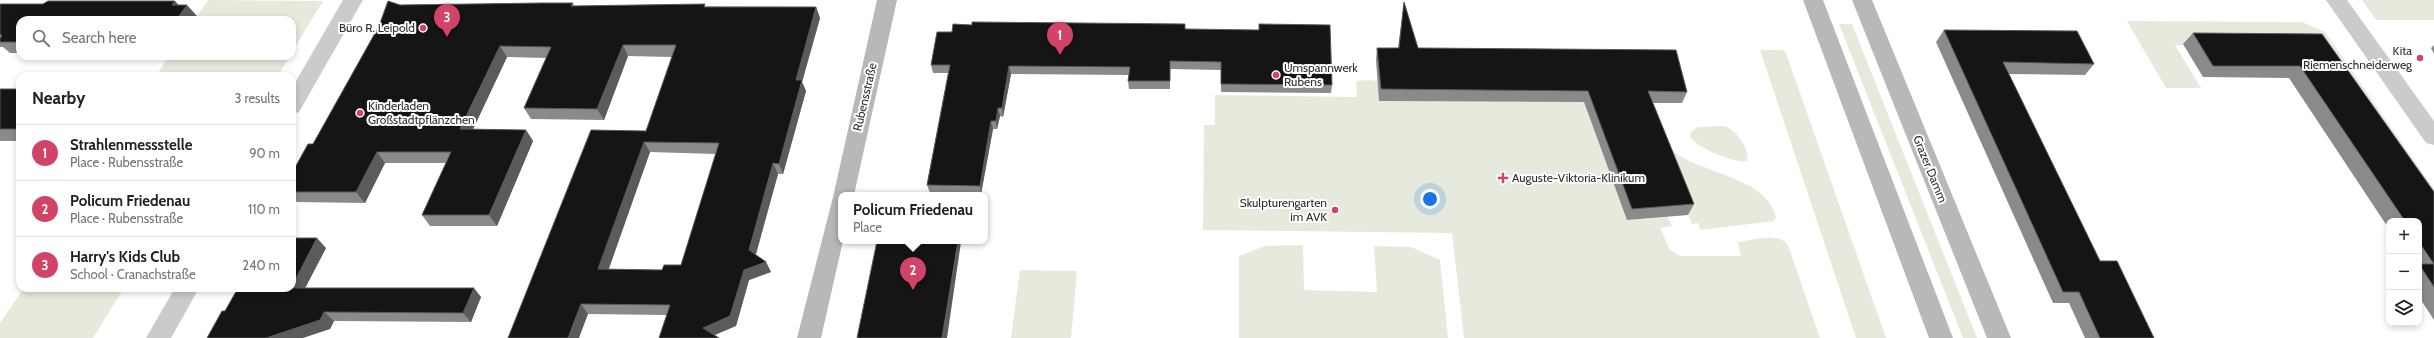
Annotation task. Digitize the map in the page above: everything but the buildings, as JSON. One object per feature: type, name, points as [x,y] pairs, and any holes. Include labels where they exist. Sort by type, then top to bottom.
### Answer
[{"type":"main road","name":"Rubensstraße","points":[[844,192],[887,0]]},
{"type":"main road","points":[[1813,0],[1941,338]]},
{"type":"main road","name":"Grazer Damm","points":[[1862,0],[1999,338]]},
{"type":"main road","points":[[809,338],[838,215]]},
{"type":"street","points":[[296,99],[353,0]]},
{"type":"street","points":[[2336,0],[2434,137]]},
{"type":"street","points":[[158,338],[185,292]]},
{"type":"shaded area","points":[[208,0],[323,1],[296,45],[296,16],[197,16]]},
{"type":"shaded area","points":[[2362,0],[2434,0],[2434,20],[2376,20]]},
{"type":"shaded area","points":[[2127,21],[2302,22],[2325,32],[2434,189],[2434,215],[2311,45],[2175,45],[2201,88],[2166,88]]},
{"type":"shaded area","points":[[1839,24],[1852,24],[1977,338],[1963,338]]},
{"type":"shaded area","points":[[1760,50],[1783,50],[1786,53],[1886,338],[1856,338]]},
{"type":"shaded area","points":[[166,60],[288,60],[280,72],[159,72]]},
{"type":"shaded area","points":[[1356,81],[1378,81],[1380,101],[1593,102],[1627,220],[1668,217],[1672,226],[1660,228],[1670,250],[1680,256],[1741,256],[1738,242],[1758,238],[1773,238],[1780,239],[1785,242],[1789,248],[1820,338],[1464,338],[1452,233],[1203,230],[1204,125],[1215,125],[1215,95],[1357,97]]},
{"type":"shaded area","points":[[1650,120],[1666,143],[1677,154],[1703,167],[1734,178],[1761,194],[1770,204],[1776,217],[1774,221],[1701,230],[1698,223],[1692,224]]},
{"type":"shaded area","points":[[1724,126],[1733,131],[1741,140],[1747,151],[1747,161],[1734,160],[1716,154],[1699,145],[1690,137],[1691,132],[1698,127]]},
{"type":"shaded area","points":[[1303,245],[1304,290],[1377,292],[1374,246],[1411,247],[1440,260],[1448,338],[1239,338],[1239,256],[1265,246]]},
{"type":"shaded area","points":[[1020,270],[1077,271],[1071,338],[1011,338]]},
{"type":"shaded area","points":[[21,292],[122,292],[93,338],[0,338],[0,323]]},
{"type":"place","name":"Büro R. Leipold","points":[[423,28]]},
{"type":"place","name":"Harry's Kids Club","points":[[447,37]]},
{"type":"place","name":"Strahlenmessstelle","points":[[1060,55]]},
{"type":"place","name":"Kita Riemenschneiderweg","points":[[2420,58]]},
{"type":"place","name":"Umspannwerk Rubens","points":[[1276,75]]},
{"type":"place","name":"Kinderladen Großstadtpflänzchen","points":[[360,113]]},
{"type":"place","name":"Auguste-Viktoria-Klinikum","points":[[1503,178]]},
{"type":"place","name":"Skulpturengarten im AVK","points":[[1335,210]]},
{"type":"place","name":"Policum Friedenau","points":[[913,290]]}]
